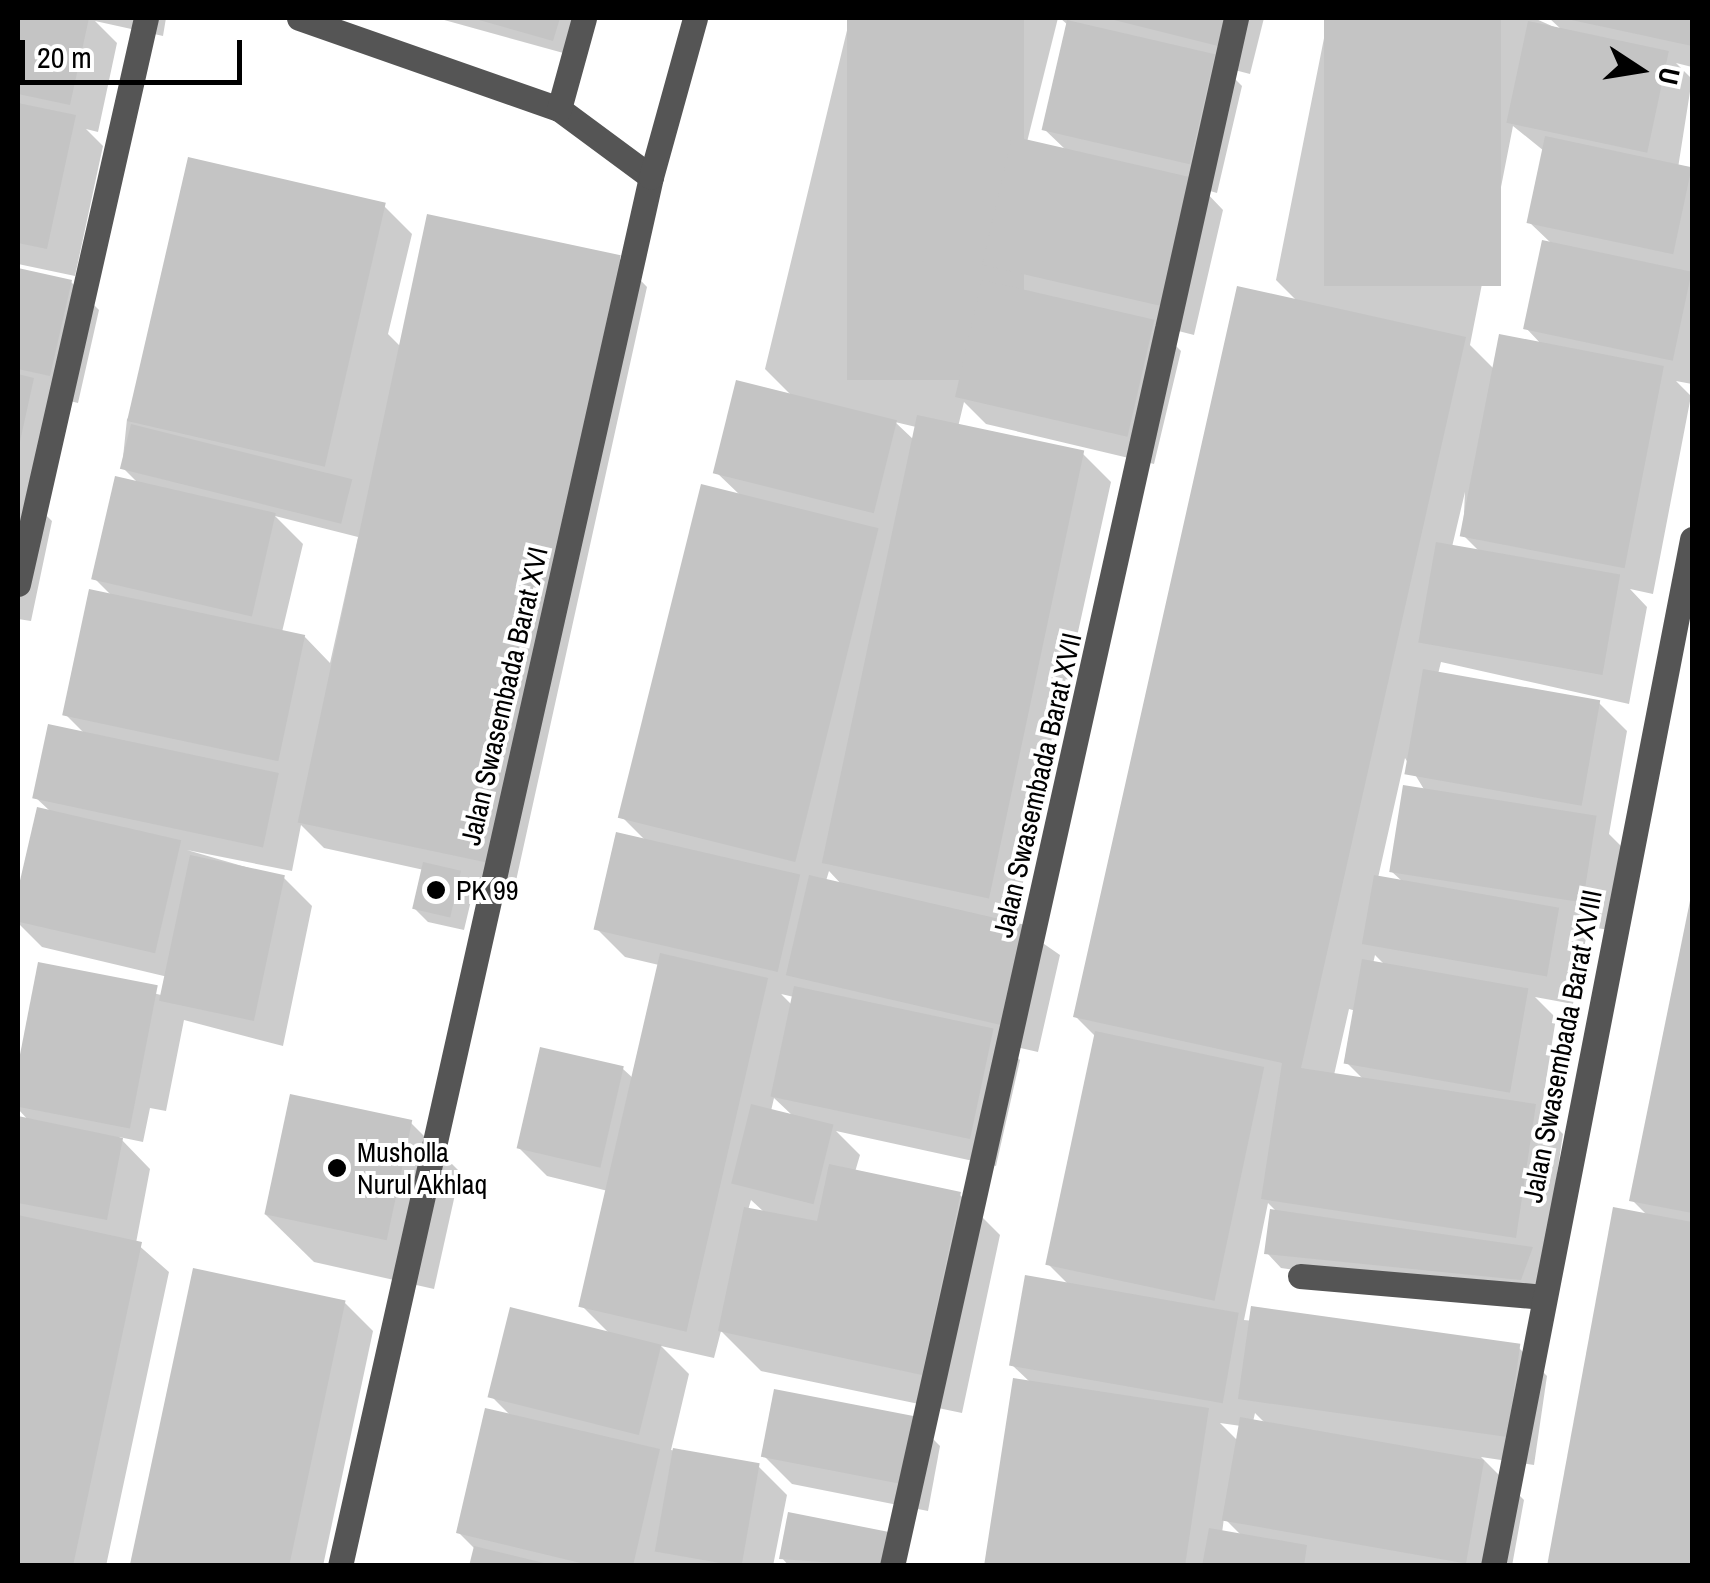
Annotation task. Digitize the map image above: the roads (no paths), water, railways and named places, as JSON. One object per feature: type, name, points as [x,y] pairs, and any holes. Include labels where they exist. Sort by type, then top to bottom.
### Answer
[{"type":"street","points":[[18,584],[146,18]]},
{"type":"street","points":[[300,18],[559,109],[650,177]]},
{"type":"street","points":[[559,109],[584,18]]},
{"type":"street","name":"Jalan Swasembada Barat XVI","points":[[340,1566],[650,177],[694,18]]},
{"type":"street","name":"Jalan Swasembada Barat XVII","points":[[892,1566],[1236,18]]},
{"type":"street","name":"Jalan Swasembada Barat XVIII","points":[[1493,1566],[1692,539]]},
{"type":"street","points":[[1300,1276],[1544,1298]]},
{"type":"place","name":"PK 99","points":[[436,890]]},
{"type":"place","name":"Musholla Nurul Akhlaq","points":[[337,1168]]}]
